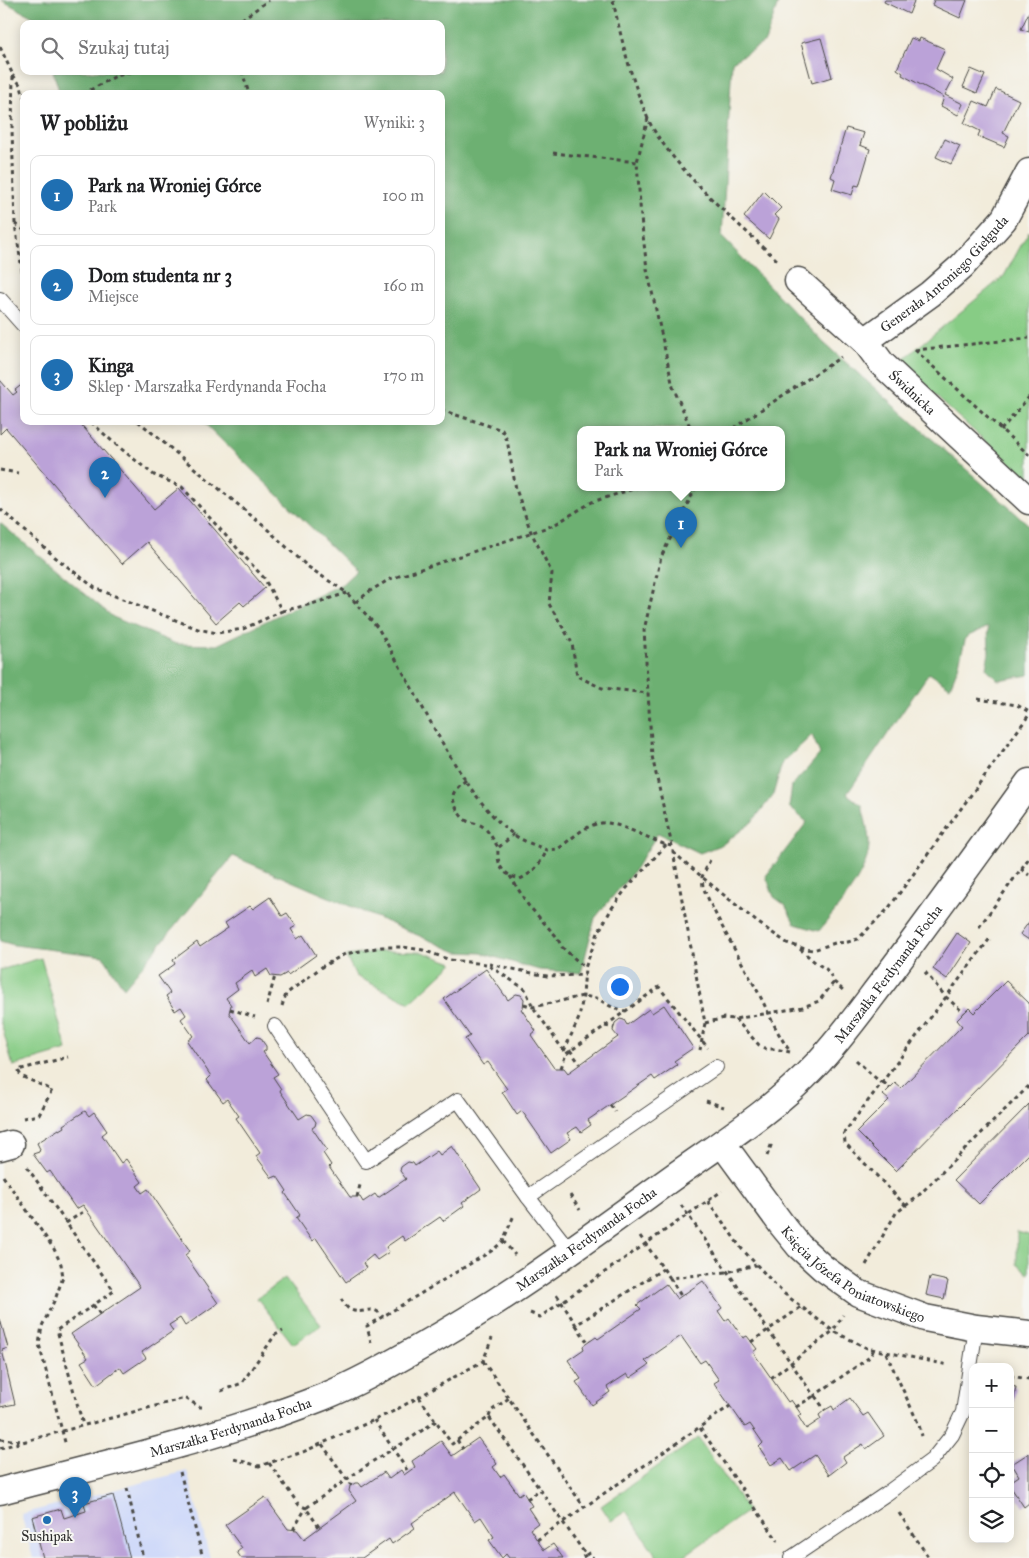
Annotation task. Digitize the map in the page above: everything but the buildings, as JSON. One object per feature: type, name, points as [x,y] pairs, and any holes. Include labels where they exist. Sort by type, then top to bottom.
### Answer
[{"type":"street","name":"Generała Antoniego Giełguda","points":[[865,341],[930,294],[962,266],[1004,219],[1029,172]]},
{"type":"street","name":"Świdnicka","points":[[798,281],[865,341],[882,364],[1029,501]]},
{"type":"street","name":"Marszałka Ferdynanda Focha","points":[[0,1491],[250,1423],[325,1396],[381,1369],[459,1326],[533,1277],[722,1143],[787,1092],[813,1068],[834,1045],[935,913],[1029,782]]},
{"type":"street","name":"Księcia Józefa Poniatowskiego","points":[[722,1143],[799,1246],[823,1268],[858,1293],[925,1318],[976,1328],[1029,1334]]},
{"type":"lane","points":[[0,299],[20,322]]},
{"type":"lane","points":[[275,1026],[366,1161],[458,1100],[528,1197],[570,1251]]},
{"type":"lane","points":[[528,1197],[716,1067]]},
{"type":"lane","points":[[790,1558],[886,1494],[930,1462],[952,1435],[963,1412],[976,1328]]},
{"type":"path","points":[[241,20],[270,0]]},
{"type":"path","points":[[613,0],[625,56],[653,127],[673,155],[701,188],[798,281]]},
{"type":"path","points":[[0,46],[22,90]]},
{"type":"path","points":[[13,75],[12,130],[16,224],[20,252]]},
{"type":"path","points":[[91,90],[123,75]]},
{"type":"path","points":[[243,75],[248,90]]},
{"type":"path","points":[[648,118],[638,162],[641,218],[647,269],[673,387],[690,426]]},
{"type":"path","points":[[553,153],[638,162]]},
{"type":"path","points":[[16,224],[20,227]]},
{"type":"path","points":[[908,351],[1029,338]]},
{"type":"path","points":[[737,426],[865,341]]},
{"type":"path","points":[[915,350],[1029,456]]},
{"type":"path","points":[[1001,430],[1029,397]]},
{"type":"path","points":[[445,411],[502,430],[507,440],[516,489],[531,532],[552,572],[549,604],[572,642],[577,676],[602,688],[648,693]]},
{"type":"path","points":[[94,425],[154,475],[182,487],[264,578],[282,611]]},
{"type":"path","points":[[143,425],[266,528],[307,566],[356,602],[378,628],[449,754],[466,780],[495,818],[519,838],[547,850],[558,849],[588,828],[601,823],[612,824],[666,846],[672,846]]},
{"type":"path","points":[[0,470],[18,473]]},
{"type":"path","points":[[356,602],[390,579],[554,525],[592,502],[626,491]]},
{"type":"path","points":[[694,491],[661,557],[644,630],[652,756],[673,851],[705,1023],[702,1039]]},
{"type":"path","points":[[0,509],[55,557],[95,588],[198,629],[217,633],[243,629],[282,611],[347,594]]},
{"type":"path","points":[[797,947],[813,950],[835,943],[858,939],[888,909],[1029,713],[1017,705],[978,700]]},
{"type":"path","points":[[466,780],[453,794],[452,799],[457,810],[466,821],[480,824],[488,831],[498,848],[497,859],[501,869],[510,876],[528,904],[556,936],[562,947],[586,968]]},
{"type":"path","points":[[498,848],[514,834]]},
{"type":"path","points":[[561,1068],[565,1052],[579,1018],[586,968],[598,933],[612,908],[626,889],[666,846]]},
{"type":"path","points":[[510,876],[520,879],[529,875],[547,850]]},
{"type":"path","points":[[673,851],[757,922],[797,947],[826,969],[834,982],[864,1006]]},
{"type":"path","points":[[979,927],[1029,858]]},
{"type":"path","points":[[710,860],[702,877],[703,887],[708,899],[781,1039],[791,1052],[775,1048],[766,1049],[759,1045],[735,1019]]},
{"type":"path","points":[[1021,869],[1029,875]]},
{"type":"path","points":[[906,1206],[845,1143],[844,1134],[991,937]]},
{"type":"path","points":[[275,1026],[286,994],[323,966],[345,954],[382,947],[403,947],[423,950],[450,960],[486,964],[547,976],[585,975]]},
{"type":"path","points":[[486,964],[525,989],[533,1007],[565,1052]]},
{"type":"path","points":[[921,968],[946,997],[964,1013]]},
{"type":"path","points":[[265,1010],[275,976]]},
{"type":"path","points":[[705,1023],[724,1018],[735,1019],[803,1006],[818,1001],[834,982]]},
{"type":"path","points":[[565,1052],[659,987],[720,1064],[716,1067]]},
{"type":"path","points":[[524,1004],[533,1007],[583,996],[596,998],[610,1006],[625,1011]]},
{"type":"path","points":[[605,1026],[614,1028]]},
{"type":"path","points":[[570,1050],[580,1064]]},
{"type":"path","points":[[852,1056],[890,1088]]},
{"type":"path","points":[[20,1119],[39,1115],[52,1090],[21,1076],[18,1070],[68,1057]]},
{"type":"path","points":[[867,1262],[896,1213],[916,1198],[1029,1086]]},
{"type":"path","points":[[699,1099],[731,1109]]},
{"type":"path","points":[[766,1158],[774,1138]]},
{"type":"path","points":[[6,1146],[66,1223],[114,1291],[57,1330],[83,1425]]},
{"type":"path","points":[[0,1172],[16,1192],[54,1249],[61,1264],[63,1276],[56,1297],[42,1326],[39,1344],[63,1431]]},
{"type":"path","points":[[665,1182],[825,1410]]},
{"type":"path","points":[[371,1344],[367,1326],[493,1250],[503,1241],[518,1205],[528,1197]]},
{"type":"path","points":[[526,1312],[540,1316],[708,1201]]},
{"type":"path","points":[[66,1223],[86,1210]]},
{"type":"path","points":[[623,1214],[681,1296]]},
{"type":"path","points":[[670,1278],[727,1272],[756,1265]]},
{"type":"path","points":[[576,1325],[663,1269]]},
{"type":"path","points":[[771,1378],[833,1331],[858,1293]]},
{"type":"path","points":[[341,1299],[348,1308],[357,1311],[374,1309],[383,1317]]},
{"type":"path","points":[[561,1302],[586,1340],[588,1338],[590,1341]]},
{"type":"path","points":[[93,1305],[100,1314]]},
{"type":"path","points":[[751,1342],[801,1307]]},
{"type":"path","points":[[221,1391],[242,1383],[275,1334],[283,1331]]},
{"type":"path","points":[[231,1458],[259,1466],[303,1452],[374,1420],[484,1361],[494,1333]]},
{"type":"path","points":[[796,1407],[870,1357],[874,1349]]},
{"type":"path","points":[[886,1352],[919,1425],[930,1462]]},
{"type":"path","points":[[484,1361],[584,1507]]},
{"type":"path","points":[[1014,1377],[1029,1379]]},
{"type":"path","points":[[419,1397],[452,1444],[489,1417],[491,1411],[509,1398]]},
{"type":"path","points":[[0,1448],[185,1398],[200,1407],[208,1405]]},
{"type":"path","points":[[537,1540],[730,1406]]},
{"type":"path","points":[[489,1417],[586,1555]]},
{"type":"path","points":[[374,1420],[407,1470]]},
{"type":"path","points":[[293,1530],[306,1508],[346,1479],[436,1421]]},
{"type":"path","points":[[700,1428],[779,1542]]},
{"type":"path","points":[[0,1439],[25,1441]]},
{"type":"path","points":[[457,1440],[463,1448]]},
{"type":"path","points":[[322,1444],[352,1485]]},
{"type":"path","points":[[269,1463],[299,1505],[306,1508],[319,1527]]},
{"type":"path","points":[[179,1469],[203,1558]]},
{"type":"path","points":[[126,1483],[144,1558]]},
{"type":"path","points":[[527,1499],[540,1489]]},
{"type":"path","points":[[906,1524],[929,1558]]},
{"type":"path","points":[[582,1558],[589,1553],[593,1558]]},
{"type":"shaded area","points":[[187,1471],[210,1558],[33,1558],[21,1514]]},
{"type":"green space","points":[[1,0],[779,0],[765,42],[732,62],[722,237],[825,344],[1029,525],[1029,675],[998,680],[986,668],[989,653],[988,627],[966,637],[958,667],[950,687],[929,673],[847,794],[862,805],[869,840],[868,852],[865,864],[852,889],[819,931],[795,924],[785,905],[774,897],[766,876],[807,822],[789,807],[792,785],[820,754],[812,735],[782,763],[773,795],[752,822],[723,844],[700,853],[658,833],[634,871],[595,918],[581,973],[539,970],[481,953],[457,952],[233,856],[124,988],[103,956],[14,945],[0,941],[0,523],[113,617],[176,644],[217,645],[342,584],[356,571],[206,425],[445,425],[445,90],[59,90],[54,75],[445,75],[445,20],[37,20]]},
{"type":"green space","points":[[1029,231],[1029,481],[899,363],[1004,276]]},
{"type":"green space","points":[[381,951],[422,952],[453,963],[410,1003],[356,976],[346,956]]},
{"type":"green space","points":[[41,958],[67,1050],[13,1066],[0,1020],[0,970]]},
{"type":"green space","points":[[1017,1232],[1029,1235],[1029,1274],[1017,1264]]},
{"type":"green space","points":[[285,1278],[321,1325],[293,1344],[257,1298]]},
{"type":"green space","points":[[698,1438],[748,1511],[681,1558],[658,1558],[626,1511],[611,1521],[601,1506]]},
{"type":"place","name":"Dom studenta nr 3","points":[[105,498]]},
{"type":"place","name":"Park na Wroniej Górce","points":[[681,548]]},
{"type":"place","name":"Kinga","points":[[75,1518]]},
{"type":"place","name":"Sushipak","points":[[47,1520]]}]
